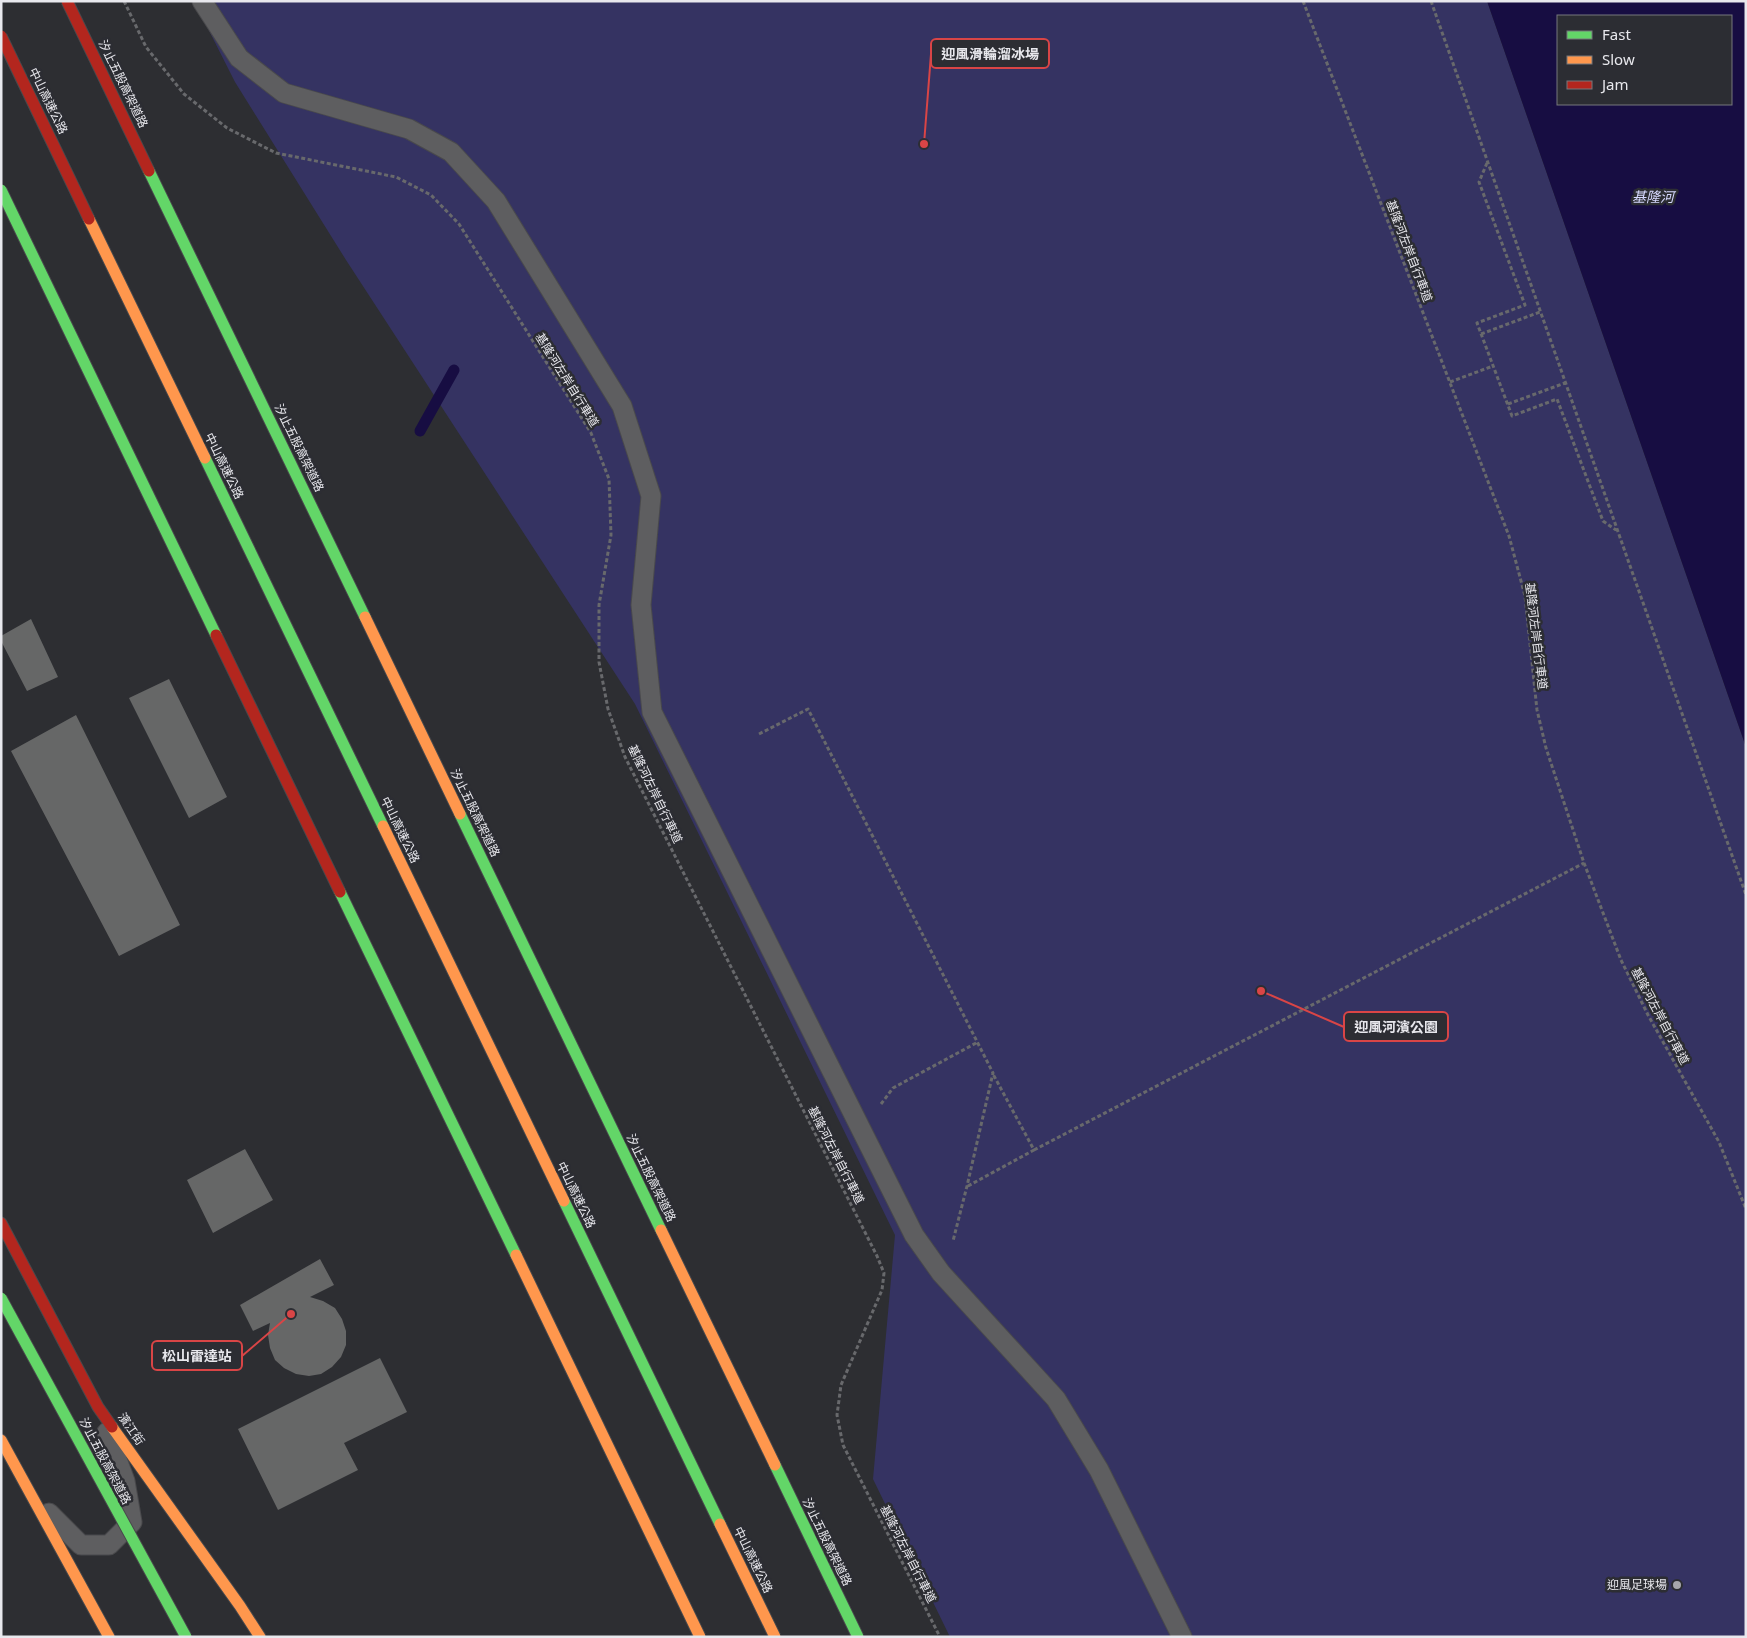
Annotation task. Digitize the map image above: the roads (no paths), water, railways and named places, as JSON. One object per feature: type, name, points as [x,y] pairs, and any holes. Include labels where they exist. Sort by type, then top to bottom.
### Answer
[{"type":"main road","name":"汐止五股高架道路","points":[[68,1],[858,1637]]},
{"type":"main road","name":"中山高速公路","points":[[1,36],[775,1637]]},
{"type":"main road","points":[[1,190],[700,1637]]},
{"type":"main road","name":"濱江街","points":[[1,1223],[98,1407],[240,1606],[260,1637]]},
{"type":"main road","name":"汐止五股高架道路","points":[[1,1298],[186,1637]]},
{"type":"main road","points":[[1,1440],[109,1637]]},
{"type":"lane","points":[[202,1],[239,58],[284,93],[409,129],[451,152],[496,201],[622,406],[651,496],[641,605],[652,712],[914,1235],[941,1273],[1056,1400],[1099,1470],[1182,1637]]},
{"type":"lane","points":[[13,1461],[51,1516],[80,1545],[109,1545],[132,1522],[125,1482],[98,1407]]},
{"type":"water","name":"基隆河","points":[[1487,1],[1746,1],[1746,747]]},
{"type":"waterway","points":[[420,431],[454,370]]},
{"type":"place","name":"迎風滑輪溜冰場","points":[[924,144]]},
{"type":"place","name":"迎風河濱公園","points":[[1261,991]]},
{"type":"place","name":"松山雷達站","points":[[291,1314]]},
{"type":"place","name":"迎風足球場","points":[[1677,1585]]}]
